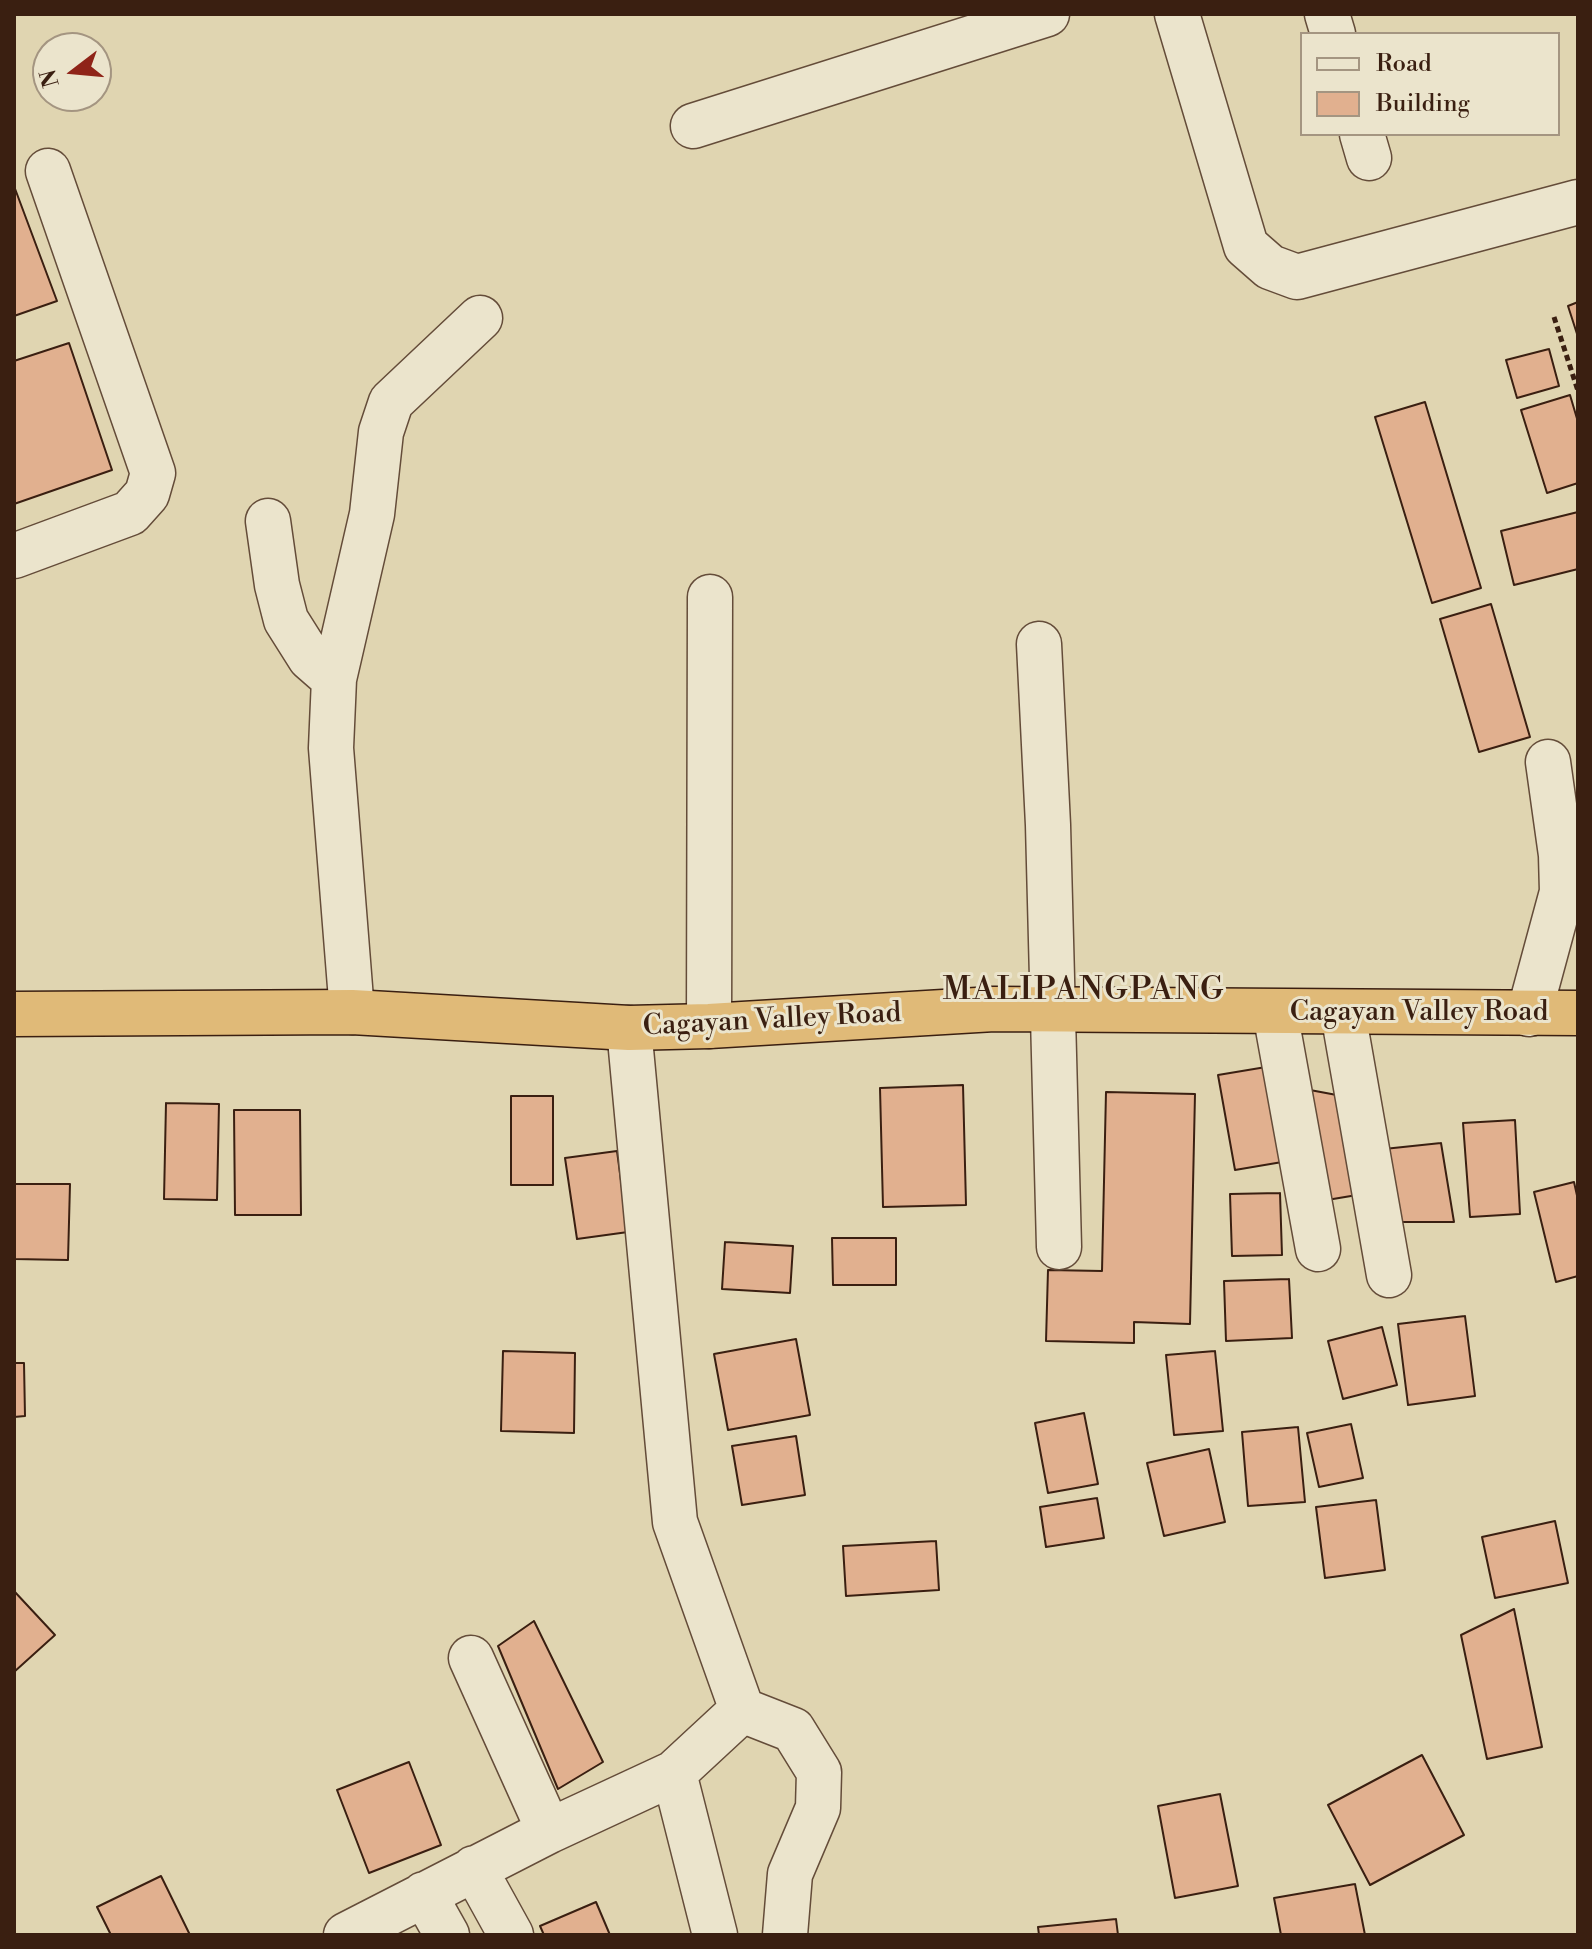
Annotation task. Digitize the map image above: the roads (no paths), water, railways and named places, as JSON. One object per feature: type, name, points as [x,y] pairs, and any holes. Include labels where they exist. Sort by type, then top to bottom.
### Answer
[{"type":"highway","name":"Cagayan Valley Road","points":[[14,1014],[352,1012],[629,1028],[994,1009],[1578,1013]]},
{"type":"street","points":[[693,126],[1047,14]]},
{"type":"street","points":[[1177,14],[1246,246],[1270,267],[1297,277],[1578,202]]},
{"type":"street","points":[[14,556],[130,513],[147,494],[153,473],[48,171]]},
{"type":"street","points":[[352,1012],[331,748],[334,679],[372,514],[381,432],[391,402],[480,318]]},
{"type":"street","points":[[268,521],[277,585],[286,620],[310,658],[334,679]]},
{"type":"street","points":[[709,1026],[710,597]]},
{"type":"street","points":[[1039,644],[1048,825],[1059,1247]]},
{"type":"street","points":[[1529,1014],[1562,892],[1561,855],[1548,762]]},
{"type":"street","points":[[1275,1012],[1318,1249]]},
{"type":"street","points":[[1343,1013],[1389,1275]]},
{"type":"street","points":[[629,1028],[675,1522],[742,1710],[793,1730],[819,1772],[818,1808],[790,1874],[785,1935]]},
{"type":"street","points":[[471,1658],[549,1831]]},
{"type":"street","points":[[346,1935],[474,1868],[674,1773],[742,1710]]},
{"type":"street","points":[[674,1773],[715,1935]]},
{"type":"street","points":[[474,1868],[511,1935]]},
{"type":"street","points":[[424,1894],[447,1935]]},
{"type":"district","name":"MALIPANGPANG","points":[[1084,991]]}]
